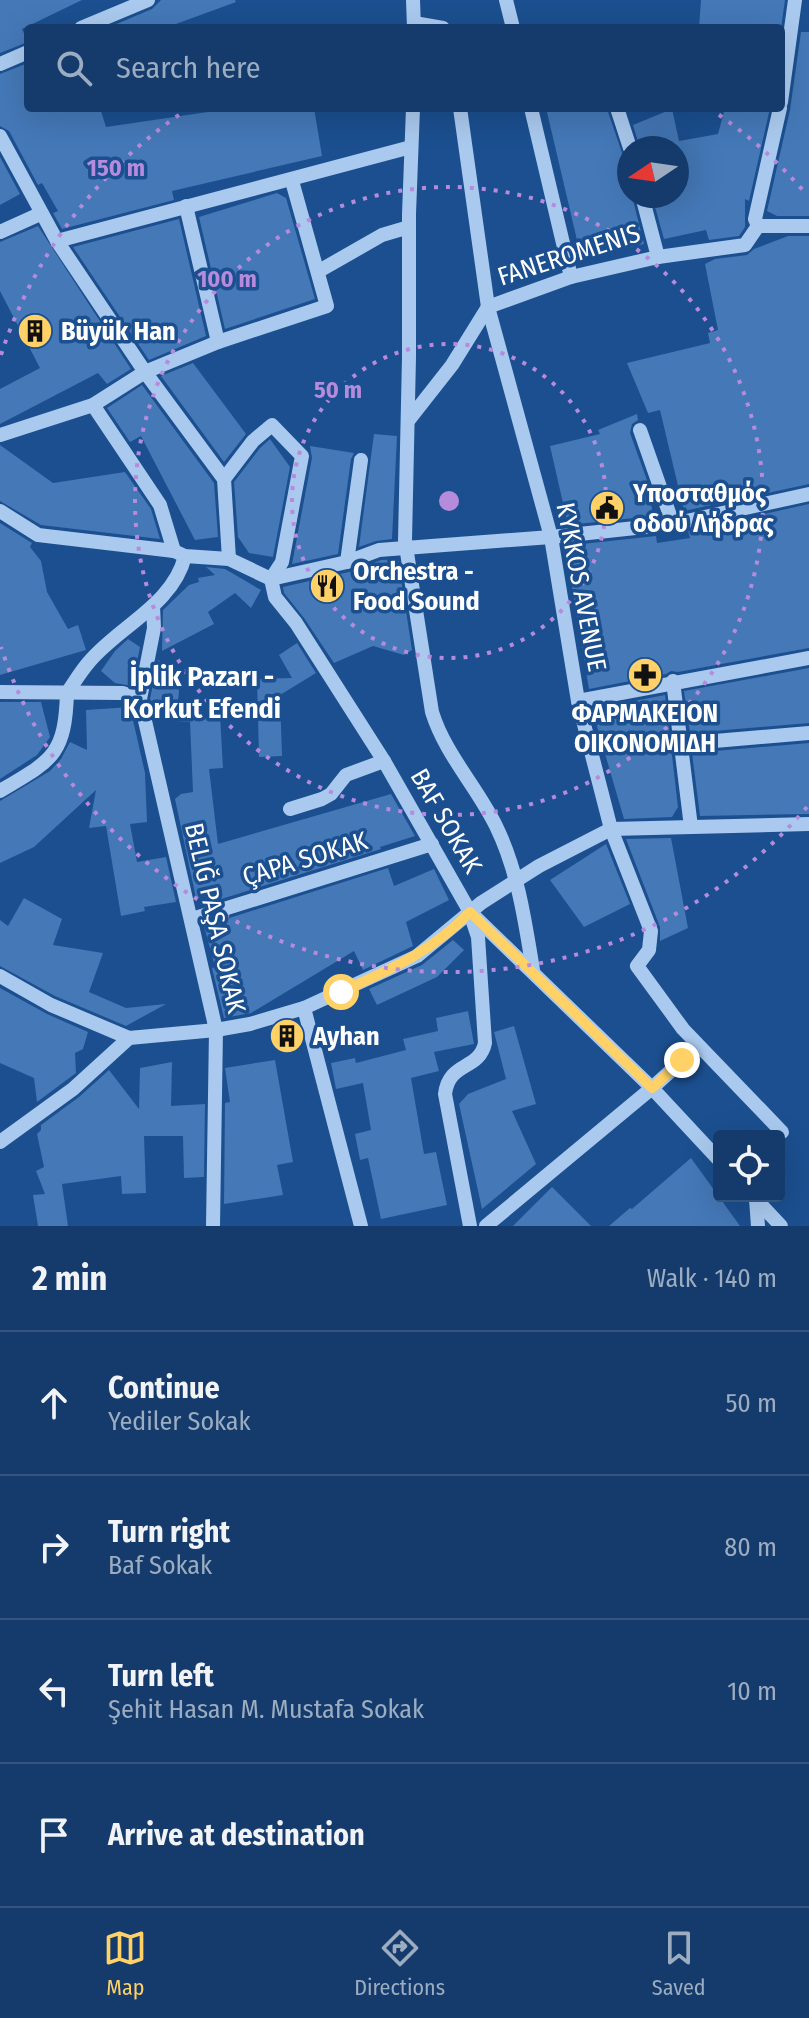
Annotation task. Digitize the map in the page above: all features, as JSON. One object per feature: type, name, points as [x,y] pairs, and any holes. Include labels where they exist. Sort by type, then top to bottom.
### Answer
[{"type":"street","points":[[89,24],[131,3],[148,0]]},
{"type":"street","points":[[413,0],[414,24]]},
{"type":"street","points":[[506,0],[512,24]]},
{"type":"street","points":[[785,70],[795,0]]},
{"type":"street","points":[[0,64],[24,54]]},
{"type":"street","points":[[413,112],[406,547],[429,699],[436,724],[494,822],[516,881],[533,970]]},
{"type":"street","name":"KYKKOS AVENUE","points":[[461,112],[488,307],[551,537],[578,701],[611,829],[651,931],[649,950],[637,966],[698,1046]]},
{"type":"street","points":[[532,112],[571,277]]},
{"type":"street","points":[[618,112],[626,136]]},
{"type":"street","points":[[758,226],[755,219],[778,112]]},
{"type":"street","points":[[0,136],[57,241],[145,372],[224,479],[229,559]]},
{"type":"street","points":[[57,241],[411,147]]},
{"type":"street","points":[[0,435],[93,405],[145,372],[218,342],[320,309],[319,271],[292,181]]},
{"type":"street","points":[[186,206],[218,342]]},
{"type":"street","name":"FANEROMENIS","points":[[488,307],[571,277],[658,257],[645,208]]},
{"type":"street","points":[[0,232],[40,214]]},
{"type":"street","points":[[758,226],[809,226]]},
{"type":"street","points":[[658,257],[745,245],[758,226]]},
{"type":"street","points":[[319,271],[382,235],[409,227]]},
{"type":"street","points":[[408,421],[452,365],[488,307]]},
{"type":"street","points":[[0,791],[33,771],[57,750],[66,727],[67,693],[89,661],[153,606],[181,573],[179,554],[160,505],[93,405]]},
{"type":"street","points":[[224,479],[253,441],[272,425],[302,456],[282,562],[271,579]]},
{"type":"street","points":[[640,430],[673,524]]},
{"type":"street","points":[[347,562],[361,460]]},
{"type":"street","points":[[0,511],[38,535],[229,559],[271,579],[347,562],[379,550],[673,524],[809,494]]},
{"type":"street","name":"BAF SOKAK","points":[[271,579],[275,597],[296,623],[384,761],[470,912],[652,1088],[713,1154]]},
{"type":"street","points":[[0,692],[123,693],[140,699],[154,628],[153,606]]},
{"type":"street","points":[[578,701],[809,658]]},
{"type":"street","points":[[673,681],[691,827]]},
{"type":"street","name":"BELIĞ PAŞA SOKAK","points":[[140,699],[216,1030],[213,1226]]},
{"type":"street","points":[[680,744],[809,733]]},
{"type":"street","points":[[290,809],[322,799],[331,794],[346,775],[384,761]]},
{"type":"street","points":[[0,976],[51,1005],[129,1038],[250,1024],[304,1008],[417,956],[457,926],[470,912],[516,881],[611,829],[809,824]]},
{"type":"street","name":"ÇAPA SOKAK","points":[[190,913],[432,844]]},
{"type":"street","points":[[470,912],[478,937],[485,1043],[478,1059],[454,1071],[445,1094],[470,1226]]},
{"type":"street","points":[[304,1008],[361,1226]]},
{"type":"street","points":[[0,1142],[73,1089],[129,1038]]},
{"type":"street","points":[[486,1226],[698,1046],[780,1130]]},
{"type":"street","points":[[755,1202],[758,1226]]},
{"type":"street","points":[[758,1202],[781,1226]]},
{"type":"building","points":[[0,0],[82,0],[32,24],[24,24],[24,44],[0,53]]},
{"type":"building","points":[[161,0],[236,2],[176,24],[116,24],[152,9]]},
{"type":"building","points":[[701,0],[785,0],[782,24],[699,24]]},
{"type":"building","points":[[801,32],[809,32],[809,216],[777,216],[767,211],[790,110]]},
{"type":"building","points":[[24,65],[24,112],[101,112],[106,127],[208,112],[315,112],[322,156],[172,191],[174,200],[62,229],[53,213],[58,211],[42,183],[38,185],[9,131],[0,126],[0,74]]},
{"type":"building","points":[[547,112],[608,112],[617,138],[617,208],[635,208],[644,244],[581,257]]},
{"type":"building","points":[[665,112],[673,112],[678,136],[636,136],[633,125]]},
{"type":"building","points":[[724,112],[769,112],[749,201],[745,199],[745,227],[739,236],[709,240],[706,230],[664,239],[655,208],[689,208],[689,139],[718,134]]},
{"type":"building","points":[[0,157],[20,194],[0,205]]},
{"type":"building","points":[[277,193],[286,198],[315,299],[225,329],[199,217]]},
{"type":"building","points":[[179,219],[206,336],[149,360],[73,247]]},
{"type":"building","points":[[38,226],[131,369],[107,384],[98,373],[0,424],[0,389],[40,368],[0,291],[0,242]]},
{"type":"building","points":[[788,236],[809,236],[809,484],[684,511],[660,410],[648,413],[627,363],[710,343],[708,333],[718,330],[705,264],[715,259],[747,255],[754,249]]},
{"type":"building","points":[[193,363],[246,434],[224,462],[161,376]]},
{"type":"building","points":[[142,385],[214,483],[218,537],[195,540],[141,436],[130,442],[107,408]]},
{"type":"building","points":[[637,414],[638,420],[632,424],[630,433],[648,483],[653,516],[568,525],[550,446],[600,434],[598,430]]},
{"type":"building","points":[[374,434],[397,436],[392,539],[359,547]]},
{"type":"building","points":[[270,439],[290,467],[273,557],[249,553],[238,537],[234,482]]},
{"type":"building","points":[[0,445],[53,483],[125,472],[151,509],[160,539],[41,525],[0,501]]},
{"type":"building","points":[[310,446],[354,453],[338,554],[292,564],[312,458]]},
{"type":"building","points":[[809,504],[809,648],[671,671],[589,689],[566,552],[575,551],[573,545],[656,536],[657,543],[690,538],[688,531]]},
{"type":"building","points":[[0,523],[32,543],[30,547],[41,561],[47,592],[68,629],[78,625],[86,650],[0,675]]},
{"type":"building","points":[[398,559],[412,650],[404,655],[373,646],[334,663],[284,593],[283,587],[349,572],[381,560]]},
{"type":"building","points":[[206,567],[225,569],[261,590],[251,608],[235,593],[208,612],[214,624],[162,651],[163,610],[189,585],[199,582],[198,578],[215,575]]},
{"type":"building","points":[[128,639],[140,647],[132,686],[115,683],[101,671]]},
{"type":"building","points":[[297,643],[316,673],[280,695],[282,756],[259,757],[257,679],[292,678],[279,655]]},
{"type":"building","points":[[158,660],[180,677],[178,703],[187,704],[190,717],[220,715],[223,768],[209,769],[218,844],[391,794],[415,836],[215,901],[219,894],[196,898],[175,799],[181,794],[193,792],[190,722],[160,720],[156,704],[152,705],[150,699]]},
{"type":"building","points":[[809,668],[809,723],[690,733],[684,691]]},
{"type":"building","points":[[665,695],[678,807],[672,817],[624,819],[592,709]]},
{"type":"building","points":[[0,702],[41,702],[50,737],[37,755],[0,779]]},
{"type":"building","points":[[130,707],[145,773],[147,822],[130,824],[137,862],[166,857],[176,902],[144,907],[145,911],[121,916],[106,826],[89,828],[96,790],[34,847],[0,863],[0,801],[50,771],[70,742],[87,750],[86,710]]},
{"type":"building","points":[[809,743],[809,814],[700,816],[692,753]]},
{"type":"building","points":[[671,838],[688,928],[660,941],[660,927],[626,839]]},
{"type":"building","points":[[606,844],[630,904],[584,927],[550,880]]},
{"type":"building","points":[[388,868],[394,886],[434,869],[449,900],[406,922],[413,946],[363,970],[354,951],[251,1013],[224,1018],[204,926]]},
{"type":"building","points":[[24,898],[62,919],[53,945],[103,953],[89,992],[126,1008],[166,1004],[126,1026],[55,996],[0,966],[0,920],[8,926]]},
{"type":"building","points":[[453,940],[464,950],[437,977],[377,1005],[369,989],[422,965]]},
{"type":"building","points":[[0,988],[88,1032],[83,1049],[75,1053],[76,1073],[37,1102],[34,1078],[0,1063]]},
{"type":"building","points":[[468,1011],[474,1044],[434,1052],[439,1071],[411,1078],[424,1154],[436,1152],[447,1205],[381,1219],[368,1158],[360,1160],[355,1134],[371,1130],[363,1083],[336,1089],[331,1063],[355,1058],[356,1063],[406,1050],[403,1039],[438,1031],[436,1018]]},
{"type":"building","name":"Ayhan","points":[[297,1021],[302,1041],[276,1048],[270,1028]]},
{"type":"building","points":[[514,1026],[536,1104],[512,1111],[536,1164],[482,1209],[459,1104],[468,1094],[506,1079],[494,1032]]},
{"type":"building","points":[[275,1060],[293,1162],[277,1165],[283,1195],[224,1204],[225,1103],[230,1102],[225,1068]]},
{"type":"building","points":[[172,1062],[171,1106],[205,1104],[204,1177],[184,1178],[183,1136],[144,1136],[146,1193],[122,1194],[121,1176],[62,1184],[68,1226],[38,1226],[33,1195],[45,1194],[36,1171],[44,1167],[37,1134],[41,1125],[109,1070],[139,1109],[140,1068]]},
{"type":"building","points":[[691,1158],[713,1189],[713,1202],[723,1202],[740,1226],[609,1226]]},
{"type":"building","points":[[552,1187],[591,1226],[513,1226]]},
{"type":"place","name":"Büyük Han","points":[[35,331]]},
{"type":"place","name":"Υποσταθμός οδού Λήδρας","points":[[607,508]]},
{"type":"place","name":"Orchestra - Food Sound","points":[[327,586]]},
{"type":"place","name":"ΦΑΡΜΑΚΕΙΟΝ ΟΙΚΟΝΟΜΙΔΗ","points":[[645,675]]},
{"type":"place","name":"Ayhan","points":[[287,1036]]},
{"type":"district","name":"İplik Pazarı - Korkut Efendi","points":[[202,692]]},
{"type":"route","points":[[341,992],[417,956],[457,926],[470,912],[652,1088],[682,1060]]}]
